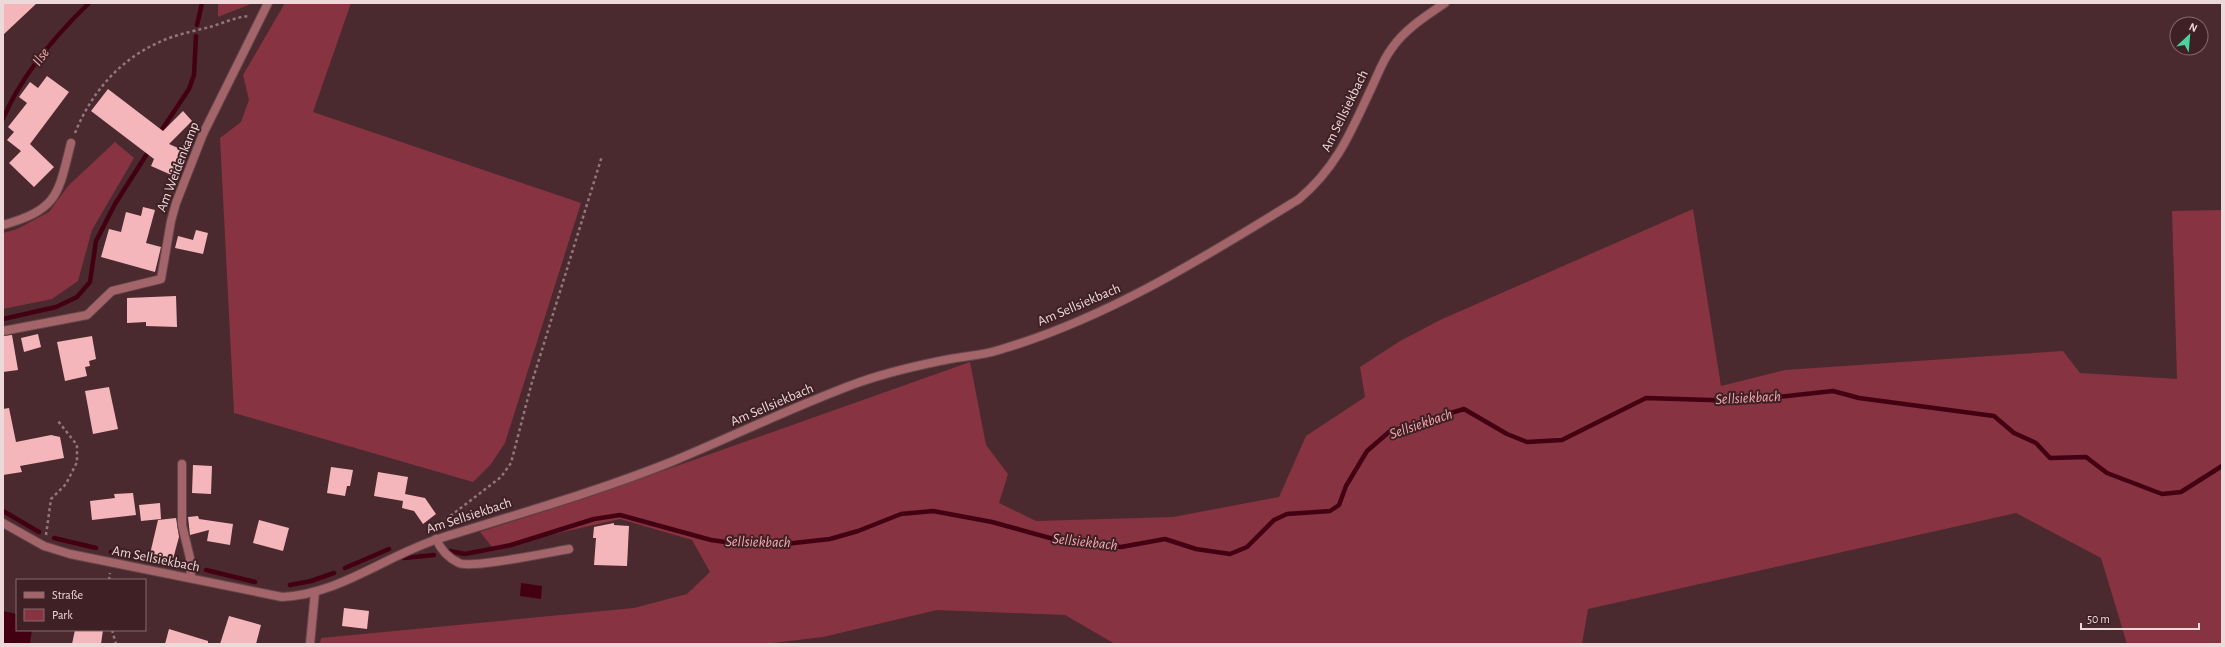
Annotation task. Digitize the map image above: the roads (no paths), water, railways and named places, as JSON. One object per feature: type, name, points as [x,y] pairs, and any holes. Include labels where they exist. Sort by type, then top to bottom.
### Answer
[{"type":"street","name":"Am Weidenkamp","points":[[3,331],[87,315],[112,291],[161,279],[171,221],[176,203],[203,134],[268,3]]},
{"type":"street","name":"Am Sellsiekbach","points":[[3,524],[44,546],[97,560],[282,597],[301,596],[363,575],[406,550],[436,539],[614,483],[670,462],[857,383],[890,372],[997,351],[1068,326],[1133,296],[1281,210],[1299,199],[1315,186],[1337,158],[1347,141],[1391,48],[1405,32],[1445,3]]},
{"type":"street","points":[[3,225],[25,218],[50,203],[60,188],[71,143]]},
{"type":"street","points":[[182,464],[182,525],[190,558],[191,578]]},
{"type":"street","points":[[436,539],[446,556],[460,564],[485,563],[569,549]]},
{"type":"street","points":[[310,644],[315,592]]},
{"type":"waterway","name":"Ilse","points":[[3,119],[19,87],[40,57],[89,3]]},
{"type":"waterway","points":[[197,25],[202,3]]},
{"type":"waterway","points":[[159,134],[189,89],[194,75],[196,36]]},
{"type":"waterway","points":[[3,319],[56,307],[77,297],[90,282],[96,241],[115,204],[150,149]]},
{"type":"waterway","name":"Sellsiekbach","points":[[450,551],[465,554],[511,545],[594,519],[620,515],[711,540],[740,544],[776,545],[830,539],[858,531],[901,514],[933,511],[992,522],[1057,540],[1121,547],[1165,539],[1196,549],[1230,554],[1247,547],[1274,520],[1287,514],[1330,511],[1339,505],[1346,486],[1367,451],[1389,432],[1464,409],[1507,434],[1527,442],[1562,440],[1646,398],[1742,401],[1833,391],[1859,398],[1994,416],[2014,433],[2036,443],[2050,458],[2086,457],[2107,473],[2162,494],[2181,492],[2222,466]]},
{"type":"waterway","name":"Sellsiekbach","points":[[3,511],[39,532]]},
{"type":"waterway","name":"Sellsiekbach","points":[[54,538],[96,548]]},
{"type":"waterway","name":"Sellsiekbach","points":[[345,568],[389,549]]},
{"type":"waterway","name":"Sellsiekbach","points":[[111,552],[174,565]]},
{"type":"waterway","name":"Sellsiekbach","points":[[404,558],[434,555]]},
{"type":"waterway","name":"Sellsiekbach","points":[[206,570],[255,582]]},
{"type":"waterway","name":"Sellsiekbach","points":[[290,585],[311,581],[334,573]]}]
